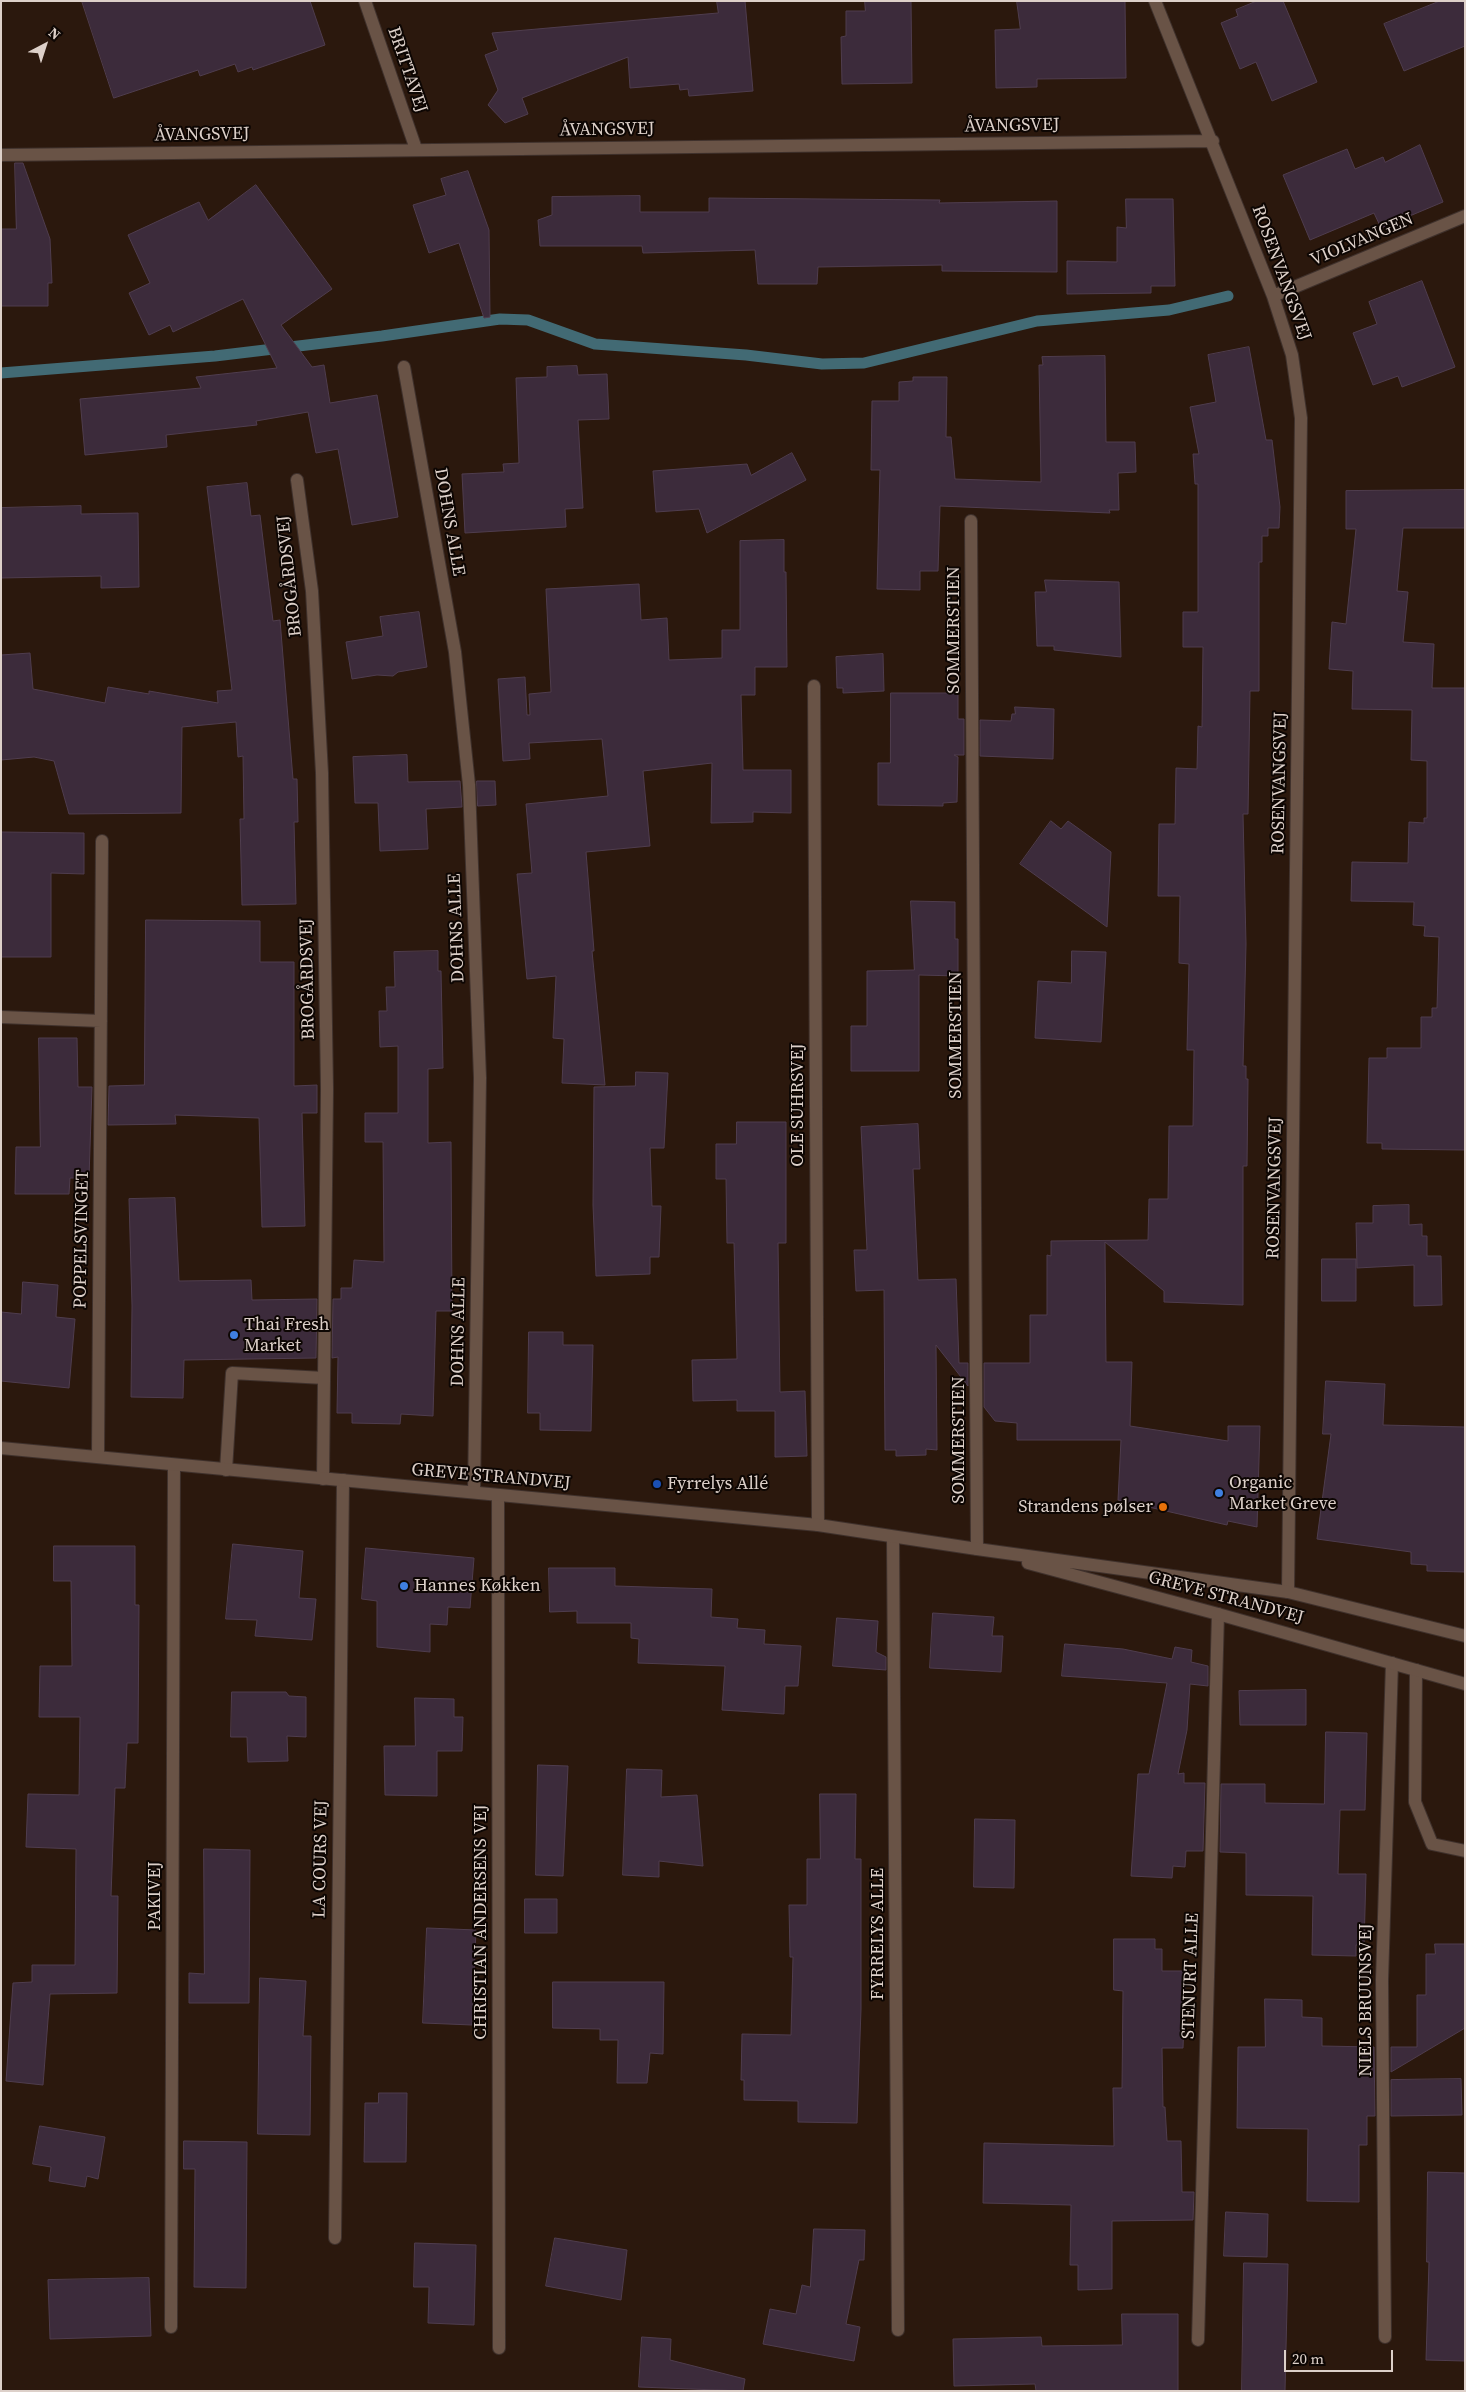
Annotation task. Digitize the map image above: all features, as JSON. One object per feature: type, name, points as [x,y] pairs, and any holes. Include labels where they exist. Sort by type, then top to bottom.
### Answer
[{"type":"street","name":"BRITTAVEJ","points":[[365,1],[416,149]]},
{"type":"street","name":"ROSENVANGSVEJ","points":[[1155,1],[1274,296],[1292,355],[1301,418],[1288,1592]]},
{"type":"street","name":"ÅVANGSVEJ","points":[[1,156],[416,149],[1213,141]]},
{"type":"street","name":"VIOLVANGEN","points":[[1274,296],[1465,216]]},
{"type":"street","name":"DOHNS ALLE","points":[[404,367],[455,652],[469,784],[480,1078],[474,1492]]},
{"type":"street","name":"BROGÅRDSVEJ","points":[[297,480],[312,591],[322,773],[327,1090],[323,1479]]},
{"type":"street","name":"SOMMERSTIEN","points":[[971,520],[977,1550]]},
{"type":"street","name":"OLE SUHRSVEJ","points":[[814,686],[818,1525]]},
{"type":"street","name":"POPPELSVINGET","points":[[98,1456],[102,841]]},
{"type":"street","points":[[1,1017],[101,1021]]},
{"type":"street","points":[[226,1470],[232,1373],[324,1378]]},
{"type":"street","name":"GREVE STRANDVEJ","points":[[1,1448],[98,1456],[174,1466],[818,1525],[977,1550],[1288,1592],[1465,1636]]},
{"type":"street","name":"PAKIVEJ","points":[[171,2327],[174,1466]]},
{"type":"street","name":"LA COURS VEJ","points":[[335,2238],[343,1480]]},
{"type":"street","name":"CHRISTIAN ANDERSENS VEJ","points":[[498,1495],[499,2348]]},
{"type":"street","name":"FYRRELYS ALLE","points":[[893,1537],[898,2330]]},
{"type":"street","name":"GREVE STRANDVEJ","points":[[977,1550],[1218,1614],[1465,1684]]},
{"type":"street","name":"STENURT ALLE","points":[[1198,2340],[1218,1614]]},
{"type":"street","name":"NIELS BRUUNSVEJ","points":[[1384,2337],[1382,1980],[1392,1662]]},
{"type":"street","points":[[1416,1670],[1415,1802],[1432,1844],[1465,1851]]},
{"type":"building","points":[[82,1],[310,1],[325,45],[253,70],[252,67],[238,72],[235,64],[200,76],[198,70],[114,98]]},
{"type":"building","points":[[717,1],[745,1],[753,91],[689,96],[688,89],[680,90],[679,84],[630,88],[628,57],[522,98],[528,114],[505,123],[488,105],[498,90],[485,55],[498,50],[492,33],[718,13]]},
{"type":"building","points":[[865,1],[911,1],[912,83],[842,84],[841,37],[846,36],[846,11],[865,11]]},
{"type":"building","points":[[1017,1],[1125,1],[1126,78],[1037,79],[1037,87],[996,88],[995,30],[1020,29]]},
{"type":"building","points":[[1257,1],[1283,1],[1317,82],[1272,101],[1256,62],[1240,69],[1221,23],[1238,16],[1236,10]]},
{"type":"building","points":[[1440,1],[1465,1],[1465,46],[1404,71],[1384,24]]},
{"type":"building","points":[[1420,145],[1443,202],[1381,228],[1374,213],[1310,240],[1283,175],[1347,149],[1355,169],[1383,157],[1385,162]]},
{"type":"building","points":[[15,163],[23,163],[50,239],[52,283],[48,283],[48,306],[1,306],[1,229],[16,229]]},
{"type":"building","points":[[468,171],[489,230],[490,317],[484,318],[459,243],[429,253],[413,205],[446,195],[441,179]]},
{"type":"building","points":[[256,185],[332,289],[281,325],[312,367],[324,365],[330,403],[377,395],[398,517],[352,525],[338,449],[316,453],[308,412],[256,421],[257,425],[166,435],[167,447],[85,455],[80,399],[201,388],[196,377],[277,368],[243,299],[173,332],[170,325],[149,335],[129,293],[150,283],[128,235],[199,202],[208,220]]},
{"type":"building","points":[[640,196],[640,212],[709,212],[709,198],[940,200],[939,203],[1057,201],[1057,272],[942,271],[942,265],[818,267],[817,284],[758,284],[755,250],[643,253],[642,246],[540,246],[538,220],[552,215],[552,197]]},
{"type":"building","points":[[1126,199],[1173,199],[1175,286],[1151,286],[1151,293],[1067,294],[1067,261],[1117,262],[1117,227],[1126,228]]},
{"type":"building","points":[[1422,281],[1455,367],[1402,387],[1398,376],[1373,385],[1353,333],[1377,324],[1369,302]]},
{"type":"building","points":[[1249,347],[1266,440],[1272,440],[1280,507],[1279,528],[1268,528],[1268,536],[1262,536],[1262,562],[1259,562],[1259,691],[1250,691],[1248,814],[1243,814],[1246,944],[1243,1066],[1246,1066],[1246,1079],[1248,1079],[1247,1166],[1243,1166],[1243,1305],[1164,1302],[1164,1291],[1105,1242],[1106,1362],[1132,1362],[1130,1426],[1228,1441],[1228,1426],[1260,1426],[1257,1527],[1228,1521],[1227,1525],[1118,1500],[1121,1440],[1017,1440],[1017,1423],[995,1421],[984,1407],[984,1363],[1030,1363],[1030,1315],[1047,1315],[1047,1255],[1051,1256],[1051,1241],[1148,1240],[1149,1199],[1168,1199],[1169,1126],[1193,1126],[1194,1050],[1187,1050],[1189,964],[1179,963],[1180,896],[1158,896],[1159,824],[1175,824],[1176,768],[1197,769],[1198,726],[1202,727],[1203,647],[1183,647],[1183,612],[1198,612],[1198,484],[1195,484],[1193,454],[1199,454],[1190,407],[1216,402],[1208,355]]},
{"type":"building","points":[[1105,356],[1106,442],[1135,442],[1136,472],[1118,473],[1119,510],[1109,510],[1110,513],[940,506],[938,571],[920,571],[920,590],[877,589],[880,470],[871,470],[872,401],[899,401],[899,382],[913,381],[913,377],[947,377],[946,437],[951,437],[955,479],[1041,482],[1039,365],[1043,365],[1042,357]]},
{"type":"building","points":[[577,366],[578,375],[607,374],[609,419],[578,420],[583,508],[565,509],[566,527],[465,533],[462,474],[504,472],[503,464],[519,463],[516,378],[547,377],[547,367]]},
{"type":"building","points":[[792,453],[806,480],[707,533],[699,509],[656,512],[653,471],[747,464],[751,475]]},
{"type":"building","points":[[247,483],[251,516],[260,515],[273,621],[280,620],[293,779],[297,779],[298,822],[294,822],[296,904],[242,905],[240,819],[244,819],[243,756],[238,757],[236,722],[182,727],[181,813],[69,814],[54,761],[34,757],[1,760],[1,655],[30,653],[33,689],[105,703],[108,687],[149,694],[149,691],[218,703],[217,691],[232,690],[207,487]]},
{"type":"building","points":[[1465,490],[1465,528],[1403,528],[1397,591],[1408,592],[1403,642],[1434,644],[1432,688],[1465,688],[1465,1150],[1382,1149],[1382,1143],[1367,1143],[1369,1058],[1387,1058],[1387,1048],[1421,1048],[1421,1017],[1432,1017],[1432,1008],[1437,1008],[1439,937],[1424,936],[1425,926],[1413,925],[1414,902],[1351,901],[1352,862],[1408,863],[1409,822],[1424,823],[1424,818],[1427,818],[1427,761],[1411,760],[1412,710],[1352,709],[1353,671],[1329,669],[1332,622],[1346,624],[1356,529],[1346,529],[1346,491]]},
{"type":"building","points":[[81,506],[81,514],[138,513],[139,587],[101,588],[101,576],[1,578],[1,508]]},
{"type":"building","points":[[784,540],[787,667],[755,667],[755,695],[741,695],[743,770],[791,770],[791,813],[753,812],[753,822],[711,823],[712,763],[643,771],[650,846],[586,852],[594,951],[592,951],[605,1085],[562,1083],[564,1039],[553,1038],[556,976],[527,979],[517,874],[532,873],[526,804],[608,796],[602,739],[529,743],[530,759],[503,761],[498,679],[525,677],[527,715],[530,715],[529,694],[551,692],[546,589],[639,584],[641,620],[667,618],[669,660],[722,658],[722,630],[740,630],[740,541]]},
{"type":"building","points":[[1045,580],[1119,582],[1121,657],[1054,650],[1054,646],[1037,646],[1035,592],[1046,592]]},
{"type":"building","points":[[419,612],[427,667],[398,672],[393,676],[377,675],[352,679],[346,642],[383,636],[380,617]]},
{"type":"building","points":[[883,654],[884,691],[843,693],[843,688],[837,688],[836,657]]},
{"type":"building","points":[[891,693],[958,693],[958,719],[964,719],[964,755],[954,755],[958,757],[957,802],[943,803],[943,806],[878,805],[878,763],[890,763]]},
{"type":"building","points":[[1015,707],[1054,709],[1053,759],[980,756],[980,720],[1011,721],[1012,714],[1015,714]]},
{"type":"building","points":[[407,755],[408,782],[460,781],[462,807],[426,809],[428,849],[380,851],[378,803],[355,803],[353,757]]},
{"type":"building","points":[[477,781],[495,781],[496,805],[478,806]]},
{"type":"building","points":[[1051,821],[1061,829],[1068,821],[1111,852],[1107,927],[1020,864]]},
{"type":"building","points":[[1,832],[84,833],[84,874],[51,873],[51,957],[1,957]]},
{"type":"building","points":[[911,901],[955,902],[958,976],[919,975],[919,1071],[851,1071],[851,1026],[867,1026],[867,971],[914,970]]},
{"type":"building","points":[[146,920],[260,921],[260,962],[294,962],[294,1086],[317,1085],[317,1113],[302,1113],[305,1226],[262,1227],[259,1118],[175,1115],[176,1124],[108,1125],[109,1086],[144,1085]]},
{"type":"building","points":[[438,951],[438,971],[441,971],[443,1068],[428,1069],[428,1143],[451,1142],[452,1311],[436,1311],[433,1416],[401,1414],[400,1424],[352,1423],[352,1413],[337,1413],[338,1357],[332,1358],[333,1299],[341,1299],[341,1288],[352,1288],[354,1260],[384,1262],[383,1142],[365,1142],[365,1113],[398,1113],[398,1046],[380,1047],[379,1011],[387,1011],[386,987],[395,987],[394,952]]},
{"type":"building","points":[[1072,951],[1106,952],[1101,1042],[1035,1038],[1038,981],[1071,983]]},
{"type":"building","points":[[39,1038],[77,1038],[78,1087],[92,1087],[89,1178],[70,1178],[69,1194],[15,1194],[16,1147],[40,1147]]},
{"type":"building","points":[[636,1072],[668,1073],[664,1148],[650,1148],[652,1206],[661,1206],[659,1257],[650,1257],[650,1274],[596,1276],[593,1205],[594,1087],[635,1086]]},
{"type":"building","points":[[737,1122],[786,1122],[786,1243],[778,1243],[780,1392],[805,1391],[807,1456],[775,1457],[775,1411],[737,1411],[737,1400],[693,1401],[692,1360],[737,1359],[734,1243],[727,1243],[726,1179],[716,1179],[716,1144],[736,1144]]},
{"type":"building","points":[[918,1124],[920,1169],[913,1169],[918,1280],[956,1279],[959,1363],[968,1363],[968,1386],[936,1345],[937,1450],[926,1449],[926,1455],[896,1456],[896,1450],[885,1450],[884,1290],[856,1291],[854,1250],[867,1250],[861,1127]]},
{"type":"building","points":[[175,1198],[179,1281],[251,1280],[252,1300],[317,1299],[316,1358],[184,1360],[183,1398],[131,1397],[132,1306],[129,1199]]},
{"type":"building","points":[[1409,1205],[1409,1225],[1422,1224],[1422,1236],[1427,1236],[1427,1256],[1441,1256],[1442,1305],[1414,1306],[1414,1265],[1357,1268],[1356,1223],[1373,1223],[1373,1206]]},
{"type":"building","points":[[1322,1259],[1356,1259],[1356,1301],[1322,1301]]},
{"type":"building","points":[[23,1282],[58,1285],[56,1317],[75,1319],[69,1388],[1,1381],[1,1312],[21,1314]]},
{"type":"building","points":[[529,1332],[563,1332],[563,1345],[593,1345],[591,1431],[540,1430],[540,1413],[528,1413]]},
{"type":"building","points":[[1326,1381],[1385,1384],[1383,1425],[1465,1427],[1465,1572],[1427,1571],[1427,1565],[1411,1564],[1411,1552],[1317,1539],[1331,1434],[1323,1434]]},
{"type":"building","points":[[233,1544],[303,1551],[299,1598],[316,1599],[312,1640],[255,1636],[257,1620],[226,1619]]},
{"type":"building","points":[[54,1546],[135,1546],[135,1605],[139,1605],[138,1743],[127,1743],[125,1788],[115,1788],[111,1896],[118,1896],[117,1993],[50,1994],[43,2085],[6,2081],[13,1983],[32,1982],[32,1965],[75,1965],[76,1849],[26,1847],[28,1794],[79,1795],[80,1717],[39,1717],[40,1666],[72,1666],[71,1581],[54,1581]]},
{"type":"building","points":[[366,1548],[474,1558],[470,1608],[448,1607],[447,1625],[430,1624],[430,1652],[377,1647],[377,1601],[362,1599]]},
{"type":"building","points":[[549,1568],[615,1568],[615,1586],[712,1589],[711,1617],[738,1619],[737,1628],[765,1630],[764,1644],[801,1646],[798,1686],[785,1686],[784,1714],[722,1710],[725,1666],[638,1663],[639,1639],[631,1638],[631,1623],[577,1623],[577,1611],[550,1612]]},
{"type":"building","points":[[933,1613],[994,1617],[992,1636],[1003,1636],[1001,1672],[930,1668]]},
{"type":"building","points":[[837,1618],[878,1621],[876,1652],[886,1657],[886,1670],[833,1666]]},
{"type":"building","points":[[1065,1644],[1123,1649],[1172,1659],[1175,1647],[1192,1650],[1191,1662],[1208,1666],[1208,1686],[1190,1684],[1187,1730],[1178,1774],[1184,1773],[1184,1783],[1205,1783],[1203,1851],[1186,1851],[1185,1867],[1173,1866],[1172,1878],[1131,1876],[1138,1774],[1149,1774],[1167,1683],[1062,1676]]},
{"type":"building","points":[[1306,1690],[1306,1725],[1240,1725],[1239,1691]]},
{"type":"building","points":[[232,1692],[286,1692],[289,1696],[306,1697],[306,1737],[287,1736],[288,1761],[248,1762],[247,1737],[231,1737]]},
{"type":"building","points":[[415,1698],[454,1699],[454,1717],[463,1717],[462,1751],[437,1751],[437,1796],[385,1795],[384,1746],[415,1746]]},
{"type":"building","points":[[1326,1732],[1367,1733],[1365,1810],[1340,1810],[1338,1874],[1366,1874],[1364,1945],[1356,1945],[1356,1956],[1312,1955],[1313,1896],[1246,1895],[1246,1853],[1220,1852],[1221,1784],[1265,1784],[1265,1803],[1324,1804]]},
{"type":"building","points":[[538,1765],[568,1766],[563,1876],[536,1875]]},
{"type":"building","points":[[627,1769],[662,1770],[661,1797],[697,1795],[703,1866],[659,1861],[659,1877],[623,1875]]},
{"type":"building","points":[[820,1794],[856,1794],[855,1859],[861,1859],[861,2009],[857,2123],[798,2122],[798,2101],[744,2100],[744,2080],[741,2080],[742,2034],[791,2035],[793,1957],[790,1957],[789,1905],[807,1905],[807,1859],[820,1859]]},
{"type":"building","points":[[975,1819],[1015,1820],[1014,1888],[974,1887]]},
{"type":"building","points":[[204,1849],[250,1850],[249,2003],[189,2003],[189,1973],[204,1974]]},
{"type":"building","points":[[525,1899],[557,1899],[557,1933],[525,1933]]},
{"type":"building","points":[[427,1928],[476,1930],[472,2025],[423,2023]]},
{"type":"building","points":[[1114,1939],[1155,1939],[1155,1949],[1162,1949],[1162,1971],[1186,1971],[1183,2048],[1162,2048],[1163,2107],[1165,2107],[1167,2141],[1181,2141],[1182,2192],[1194,2192],[1193,2220],[1112,2221],[1112,2289],[1078,2290],[1078,2265],[1070,2265],[1071,2205],[983,2203],[984,2143],[1114,2146],[1113,2088],[1122,2088],[1123,1991],[1114,1990]]},
{"type":"building","points":[[1435,1944],[1465,1944],[1465,2028],[1391,2072],[1391,2047],[1417,2047],[1417,1995],[1426,1995],[1426,1954],[1435,1954]]},
{"type":"building","points":[[260,1978],[306,1981],[303,2036],[311,2036],[310,2135],[258,2134]]},
{"type":"building","points":[[553,1982],[664,1982],[663,2054],[650,2053],[647,2083],[617,2083],[618,2040],[600,2040],[600,2029],[553,2028]]},
{"type":"building","points":[[1265,1999],[1302,2000],[1302,2017],[1322,2018],[1322,2046],[1374,2047],[1375,2116],[1367,2116],[1367,2145],[1359,2145],[1359,2202],[1307,2201],[1308,2129],[1237,2128],[1238,2047],[1265,2047]]},
{"type":"building","points":[[1461,2079],[1462,2115],[1391,2116],[1391,2080]]},
{"type":"building","points":[[379,2093],[407,2093],[406,2162],[364,2162],[365,2103],[378,2103]]},
{"type":"building","points":[[40,2126],[105,2137],[98,2179],[87,2176],[85,2187],[49,2181],[51,2167],[33,2164]]},
{"type":"building","points":[[184,2141],[247,2142],[246,2288],[194,2287],[195,2169],[184,2169]]},
{"type":"building","points":[[1428,2172],[1465,2173],[1465,2361],[1426,2360],[1429,2262],[1427,2262]]},
{"type":"building","points":[[1226,2212],[1268,2214],[1267,2257],[1224,2256]]},
{"type":"building","points":[[814,2229],[865,2230],[864,2260],[859,2260],[846,2324],[860,2327],[854,2361],[763,2344],[770,2309],[796,2314],[802,2285],[810,2287]]},
{"type":"building","points":[[555,2238],[627,2250],[621,2300],[546,2286]]},
{"type":"building","points":[[415,2243],[476,2245],[474,2325],[428,2323],[429,2287],[414,2287]]},
{"type":"building","points":[[1244,2263],[1288,2264],[1285,2391],[1242,2391]]},
{"type":"building","points":[[149,2278],[151,2336],[50,2339],[48,2280]]},
{"type":"building","points":[[1122,2314],[1178,2314],[1178,2391],[1036,2391],[1035,2384],[954,2386],[953,2339],[1041,2337],[1042,2346],[1122,2345]]},
{"type":"building","points":[[642,2337],[671,2339],[670,2360],[745,2379],[743,2391],[639,2387]]},
{"type":"waterway","points":[[1,373],[215,356],[382,336],[500,319],[528,320],[595,344],[746,355],[822,364],[864,363],[1037,321],[1169,310],[1228,296]]},
{"type":"place","name":"Thai Fresh Market","points":[[234,1335]]},
{"type":"place","name":"Fyrrelys Allé","points":[[657,1484]]},
{"type":"place","name":"Organic Market Greve","points":[[1219,1493]]},
{"type":"place","name":"Strandens pølser","points":[[1163,1507]]},
{"type":"place","name":"Hannes Køkken","points":[[404,1586]]}]
